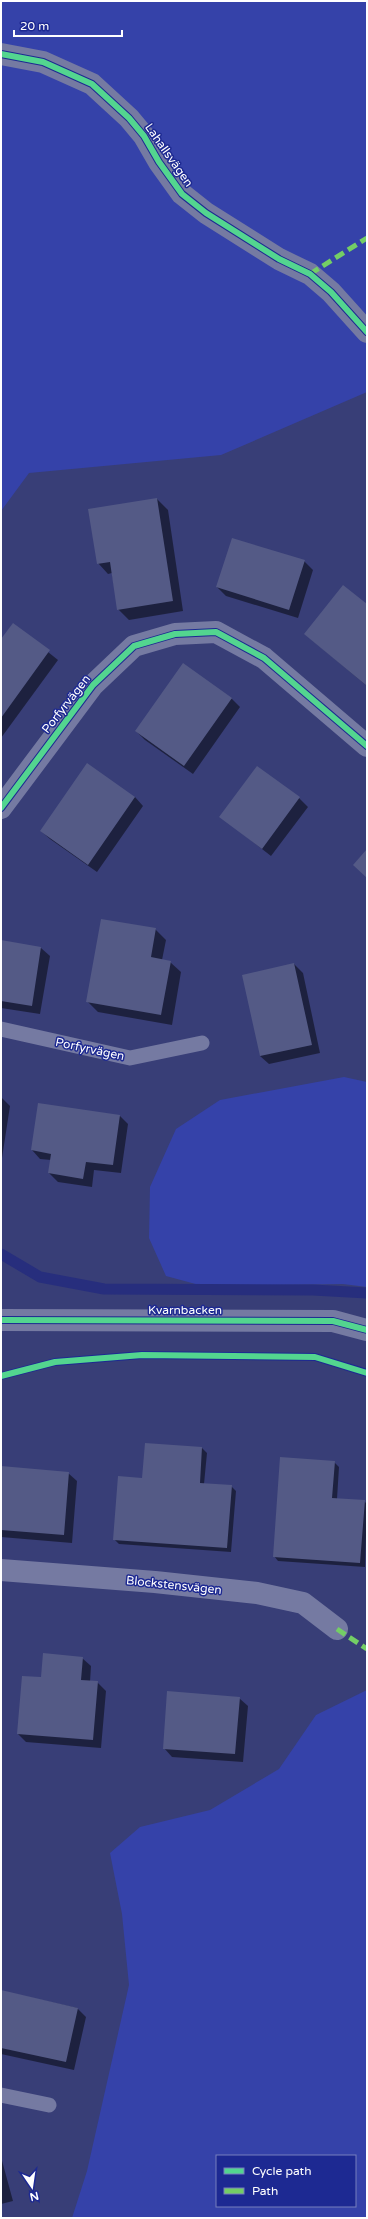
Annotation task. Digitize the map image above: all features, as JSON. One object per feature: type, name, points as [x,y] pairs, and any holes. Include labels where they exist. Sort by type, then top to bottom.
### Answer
[{"type":"street","name":"Lahallsvägen","points":[[1,54],[43,62],[92,84],[129,118],[144,136],[159,162],[182,194],[213,218],[280,259],[310,274],[331,292],[367,332]]},
{"type":"street","name":"Porfyrvägen","points":[[1,808],[93,685],[134,646],[175,634],[216,632],[264,658],[367,746]]},
{"type":"street","name":"Kvarnbacken","points":[[1,1320],[333,1321],[367,1330]]},
{"type":"street","name":"Blockstensvägen","points":[[1,1570],[155,1582],[257,1593],[303,1603],[337,1629]]},
{"type":"lane","name":"Porfyrvägen","points":[[1,1029],[130,1058],[202,1043]]},
{"type":"lane","points":[[1,2095],[49,2105]]},
{"type":"shaded area","points":[[1,1],[367,1],[367,392],[221,455],[29,473],[1,511]]},
{"type":"shaded area","points":[[344,1077],[367,1082],[367,1287],[343,1284],[203,1286],[166,1276],[149,1238],[150,1187],[176,1129],[220,1100]]},
{"type":"shaded area","points":[[367,1690],[367,2218],[72,2218],[87,2171],[129,1985],[122,1914],[110,1853],[140,1827],[210,1810],[279,1769],[316,1715]]},
{"type":"building","points":[[157,498],[173,601],[117,610],[110,562],[97,564],[88,509]]},
{"type":"building","points":[[232,538],[305,560],[289,610],[216,587]]},
{"type":"building","points":[[343,585],[367,604],[367,686],[304,634]]},
{"type":"building","points":[[13,623],[50,650],[1,718],[1,639]]},
{"type":"building","points":[[183,663],[232,698],[184,766],[135,731]]},
{"type":"building","points":[[87,763],[135,797],[88,865],[40,831]]},
{"type":"building","points":[[257,766],[300,797],[262,849],[219,817]]},
{"type":"building","points":[[367,849],[367,878],[353,865]]},
{"type":"building","points":[[101,919],[156,928],[151,957],[171,961],[161,1015],[86,1002]]},
{"type":"building","points":[[1,940],[41,947],[32,1006],[1,1001]]},
{"type":"building","points":[[294,963],[312,1045],[260,1056],[242,975]]},
{"type":"building","points":[[38,1103],[120,1115],[113,1165],[86,1162],[83,1179],[48,1173],[51,1154],[31,1150]]},
{"type":"building","points":[[145,1443],[202,1447],[200,1483],[232,1485],[227,1548],[113,1540],[118,1476],[142,1478]]},
{"type":"building","points":[[280,1457],[335,1461],[332,1498],[365,1500],[360,1563],[273,1557]]},
{"type":"building","points":[[1,1466],[69,1472],[64,1535],[1,1530]]},
{"type":"building","points":[[43,1653],[83,1657],[81,1680],[98,1681],[93,1740],[17,1734],[22,1676],[41,1677]]},
{"type":"building","points":[[167,1691],[240,1697],[235,1754],[163,1749]]},
{"type":"building","points":[[1,1990],[78,2008],[66,2062],[1,2048]]},
{"type":"waterway","points":[[1,1254],[40,1277],[104,1289],[313,1290],[367,1293]]},
{"type":"marked path","points":[[310,274],[367,238]]},
{"type":"marked path","points":[[337,1629],[367,1649]]},
{"type":"cycle path","points":[[1,54],[43,62],[92,84],[129,118],[144,136],[159,162],[182,194],[206,213],[279,259],[310,274],[331,292],[367,332]]},
{"type":"cycle path","points":[[1,808],[93,685],[134,646],[175,634],[216,632],[264,658],[367,746]]},
{"type":"cycle path","points":[[1,1320],[333,1321],[367,1330]]},
{"type":"cycle path","points":[[1,1376],[55,1362],[142,1355],[315,1357],[367,1373]]}]
